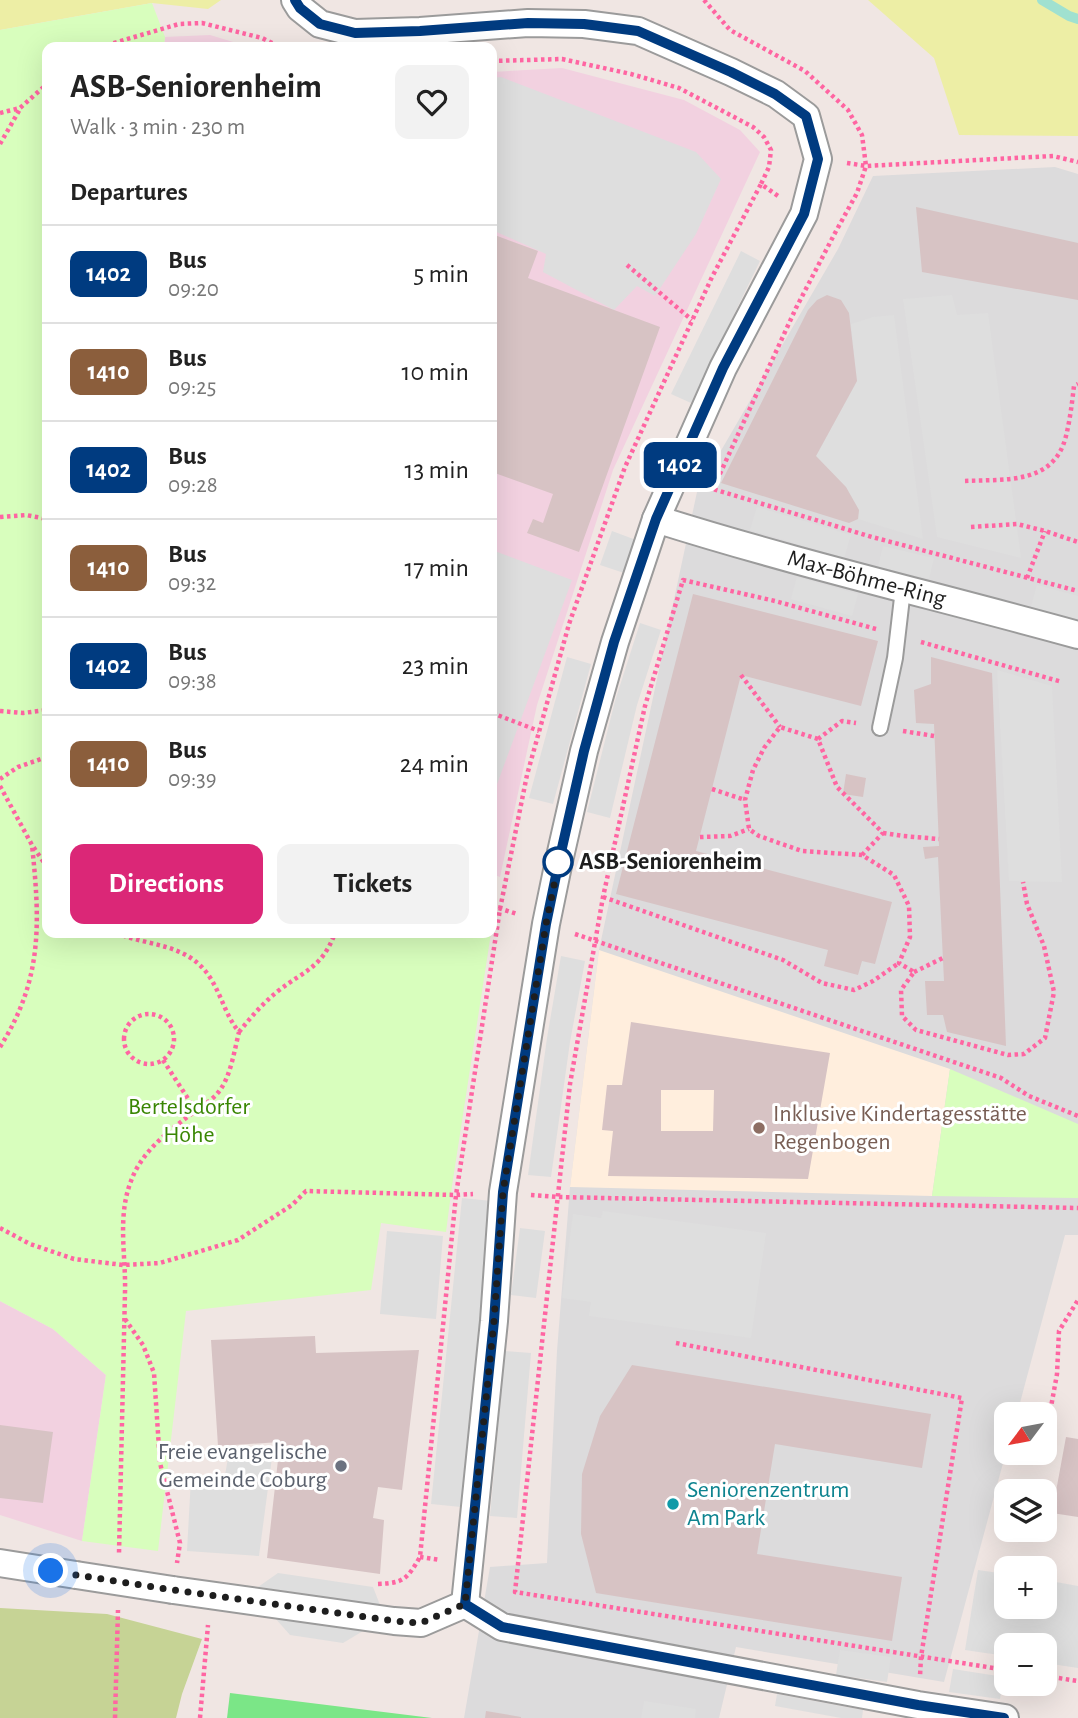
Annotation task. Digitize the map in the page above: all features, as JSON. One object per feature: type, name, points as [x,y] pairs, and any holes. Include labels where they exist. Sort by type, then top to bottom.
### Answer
[{"type":"street","points":[[295,0],[300,8],[320,24],[355,33],[528,23],[584,24],[638,31],[775,94],[806,116],[818,159],[804,214],[723,368],[656,519],[614,642],[584,751],[546,924],[503,1192],[494,1321],[465,1604]]},
{"type":"street","name":"Max-Böhme-Ring","points":[[656,519],[1078,635]]},
{"type":"street","points":[[0,1563],[394,1621],[421,1623],[465,1604]]},
{"type":"street","points":[[465,1604],[502,1627],[918,1705],[1005,1718]]},
{"type":"lane","points":[[880,728],[895,658],[903,589]]},
{"type":"path","points":[[117,42],[179,24],[202,23],[270,42]]},
{"type":"path","points":[[497,61],[562,59],[631,74],[679,89],[753,127],[764,137],[771,150],[769,167],[761,184],[804,214]]},
{"type":"path","points":[[0,144],[20,108],[42,88]]},
{"type":"path","points":[[0,113],[20,108]]},
{"type":"path","points":[[818,159],[866,166],[1053,156],[1078,162]]},
{"type":"path","points":[[835,233],[796,308],[713,489],[872,537],[1078,591]]},
{"type":"path","points":[[627,265],[692,320]]},
{"type":"path","points":[[965,481],[1010,479],[1045,470],[1057,456],[1066,438],[1074,386],[1078,384]]},
{"type":"path","points":[[0,517],[26,515],[42,518]]},
{"type":"path","points":[[971,527],[1017,524],[1078,542]]},
{"type":"path","points":[[1027,578],[1045,531]]},
{"type":"path","points":[[683,580],[645,706],[603,897],[570,1084],[515,1592],[994,1668]]},
{"type":"path","points":[[741,675],[780,727],[818,738],[837,787],[883,832],[939,839]]},
{"type":"path","points":[[0,711],[23,713],[42,710]]},
{"type":"path","points":[[497,715],[539,731]]},
{"type":"path","points":[[603,897],[783,960],[822,983],[854,990],[899,963],[909,937],[909,906],[894,875],[862,855],[802,851],[759,836],[749,829],[746,800],[753,770],[764,748],[780,727]]},
{"type":"path","points":[[0,779],[18,767],[42,759]]},
{"type":"path","points":[[0,786],[42,860]]},
{"type":"path","points":[[712,789],[746,800]]},
{"type":"path","points":[[700,837],[730,836],[749,829]]},
{"type":"path","points":[[862,855],[883,832]]},
{"type":"path","points":[[0,1047],[26,994],[33,968],[37,936],[37,897],[32,845]]},
{"type":"path","points":[[943,958],[914,972],[901,990],[902,1016],[916,1030],[1008,1055],[1024,1054],[1045,1038],[1054,992],[1044,946],[1027,904],[1023,882]]},
{"type":"path","points":[[129,938],[178,950],[196,960],[210,977],[230,1021],[240,1032]]},
{"type":"path","points":[[119,1564],[125,1287],[122,1231],[124,1206],[130,1184],[138,1163],[159,1140],[222,1088],[240,1032],[258,1010],[278,991],[319,961],[333,938]]},
{"type":"path","points":[[595,941],[1002,1078],[1029,1096],[1078,1116]]},
{"type":"path","points":[[899,963],[914,972]]},
{"type":"path","points":[[152,1014],[168,1022],[174,1038],[173,1046],[163,1060],[148,1065],[133,1059],[128,1053],[124,1038],[129,1023],[135,1018],[152,1014]]},
{"type":"path","points":[[163,1060],[195,1111]]},
{"type":"path","points":[[0,1228],[30,1244],[74,1259],[123,1265],[160,1263],[238,1240],[292,1205],[306,1191],[456,1195],[503,1192]]},
{"type":"path","points":[[558,1197],[1078,1208]]},
{"type":"path","points":[[1052,1402],[1057,1374],[1059,1331],[1078,1300]]},
{"type":"path","points":[[124,1319],[143,1345],[154,1373],[160,1462],[180,1543],[173,1590]]},
{"type":"path","points":[[676,1343],[962,1398],[921,1657],[918,1705]]},
{"type":"path","points":[[116,1718],[118,1605]]},
{"type":"path","points":[[200,1718],[207,1628]]},
{"type":"path","points":[[1057,1678],[1078,1681]]},
{"type":"shaded area","points":[[210,35],[233,42],[164,42],[165,37]]},
{"type":"shaded area","points":[[562,68],[684,100],[740,130],[760,152],[613,470],[537,705],[500,877],[497,876],[497,72]]},
{"type":"shaded area","points":[[497,77],[696,152],[721,179],[696,234],[655,296],[637,286],[614,310],[543,272],[546,254],[497,232]]},
{"type":"shaded area","points":[[1055,167],[1078,174],[1078,1235],[1065,1235],[1020,1402],[994,1402],[994,1465],[1002,1465],[999,1479],[994,1479],[994,1497],[944,1682],[736,1647],[719,1718],[464,1718],[490,1567],[547,1563],[557,1351],[570,1187],[599,950],[697,492],[838,249],[873,176]]},
{"type":"shaded area","points":[[741,251],[760,261],[691,403],[671,394]]},
{"type":"shaded area","points":[[952,295],[957,315],[988,313],[1021,558],[937,537],[903,299]]},
{"type":"shaded area","points":[[894,315],[923,539],[858,519],[859,510],[846,488],[816,456],[857,381],[851,324],[873,317]]},
{"type":"shaded area","points":[[757,507],[851,535],[844,558],[750,530]]},
{"type":"shaded area","points":[[612,531],[636,540],[624,573],[600,565]]},
{"type":"shaded area","points":[[883,546],[934,558],[929,579],[878,567]]},
{"type":"shaded area","points":[[497,552],[572,580],[497,784]]},
{"type":"shaded area","points":[[797,577],[858,594],[852,616],[791,599]]},
{"type":"shaded area","points":[[1037,585],[1078,596],[1078,623],[1030,610]]},
{"type":"shaded area","points":[[640,623],[661,630],[637,705],[610,818],[587,812],[615,701]]},
{"type":"shaded area","points":[[567,657],[591,664],[553,804],[529,798]]},
{"type":"shaded area","points":[[997,670],[1052,686],[1062,882],[1009,881]]},
{"type":"shaded area","name":"Inklusive Kindertagesstätte Regenbogen","points":[[599,950],[950,1069],[932,1196],[570,1187]]},
{"type":"shaded area","points":[[561,956],[585,961],[570,1042],[551,1177],[528,1175],[547,1038]]},
{"type":"shaded area","points":[[462,1198],[492,1201],[461,1507],[431,1504]]},
{"type":"shaded area","points":[[603,1211],[766,1233],[751,1338],[589,1316],[591,1302],[562,1298],[573,1214],[601,1218]]},
{"type":"shaded area","points":[[520,1228],[545,1231],[536,1298],[511,1295]]},
{"type":"shaded area","points":[[387,1231],[443,1236],[436,1319],[380,1314]]},
{"type":"shaded area","points":[[0,1301],[53,1329],[106,1375],[82,1541],[0,1515]]},
{"type":"shaded area","points":[[505,1351],[531,1353],[517,1518],[490,1516]]},
{"type":"shaded area","points":[[273,1450],[259,1556],[187,1551],[191,1478],[224,1481],[229,1452]]},
{"type":"shaded area","points":[[978,1570],[994,1572],[994,1619],[1057,1619],[1057,1582],[1078,1586],[1078,1668],[1057,1665],[1057,1633],[994,1633],[994,1654],[965,1650]]},
{"type":"shaded area","points":[[278,1573],[373,1587],[380,1605],[258,1587]]},
{"type":"shaded area","points":[[275,1618],[363,1631],[343,1643],[290,1635]]},
{"type":"shaded area","points":[[840,1650],[891,1657],[887,1682],[836,1675]]},
{"type":"shaded area","points":[[953,1669],[994,1675],[994,1696],[1001,1696],[1000,1699],[949,1692]]},
{"type":"shaded area","points":[[777,1694],[863,1710],[862,1718],[841,1718],[775,1706]]},
{"type":"shaded area","points":[[644,1701],[696,1709],[695,1718],[641,1718]]},
{"type":"green space","points":[[0,0],[221,0],[208,9],[152,3],[0,30]]},
{"type":"green space","points":[[868,0],[1078,0],[1078,136],[959,135],[934,58]]},
{"type":"green space","name":"Bertelsdorfer Höhe","points":[[152,3],[165,37],[164,42],[42,42],[42,938],[490,938],[446,1232],[381,1223],[371,1290],[186,1311],[158,1551],[82,1541],[106,1375],[53,1329],[0,1301],[0,30]]},
{"type":"green space","points":[[950,1069],[1078,1124],[1078,1198],[932,1196]]},
{"type":"green space","points":[[0,1608],[107,1614],[202,1639],[176,1718],[0,1718]]},
{"type":"green space","points":[[230,1693],[432,1718],[227,1718]]},
{"type":"building","points":[[916,207],[1078,243],[1078,300],[922,272]]},
{"type":"building","points":[[497,236],[538,251],[528,278],[660,327],[579,552],[527,533],[533,519],[543,523],[553,494],[497,474]]},
{"type":"building","points":[[827,295],[841,300],[849,313],[857,381],[816,456],[846,487],[859,510],[858,519],[849,523],[721,483],[808,310],[817,300]]},
{"type":"building","points":[[693,594],[878,641],[861,706],[741,675],[696,851],[892,902],[875,964],[862,961],[858,975],[824,966],[828,950],[616,894]]},
{"type":"building","points":[[931,657],[992,673],[1006,1046],[947,1032],[943,1015],[927,1015],[925,981],[944,981],[938,857],[925,859],[923,847],[939,846],[934,724],[916,723],[914,690],[931,684]]},
{"type":"building","points":[[846,774],[866,778],[863,797],[843,794]]},
{"type":"building","points":[[631,1022],[830,1053],[808,1179],[608,1176],[613,1131],[602,1130],[607,1085],[622,1085]],"holes":[[[661,1090],[714,1090],[713,1131],[661,1131]]]},
{"type":"building","name":"Freie evangelische Gemeinde Coburg","points":[[315,1336],[316,1353],[419,1350],[402,1490],[378,1487],[373,1518],[384,1520],[380,1574],[267,1558],[280,1442],[218,1446],[211,1340]]},
{"type":"building","name":"Seniorenzentrum Am Park","points":[[632,1365],[931,1414],[922,1468],[775,1444],[757,1554],[902,1577],[892,1641],[596,1593],[581,1534],[582,1474],[600,1416]]},
{"type":"building","points":[[0,1425],[53,1432],[43,1503],[0,1498]]},
{"type":"building","points":[[1066,1437],[1078,1439],[1078,1517],[1057,1514],[1057,1486]]},
{"type":"building","points":[[486,1711],[521,1717],[521,1718],[485,1718]]},
{"type":"waterway","points":[[1042,0],[1078,19]]},
{"type":"bus line","name":"1402","points":[[295,0],[300,8],[320,24],[355,33],[528,23],[584,24],[638,31],[775,94],[806,116],[818,159],[804,214],[723,368],[656,519],[614,642],[584,751],[546,924],[503,1192],[494,1321],[465,1604],[502,1627],[918,1705],[1004,1718]]},
{"type":"place","name":"ASB-Seniorenheim","points":[[558,862]]},
{"type":"place","name":"Inklusive Kindertagesstätte Regenbogen","points":[[759,1128]]},
{"type":"place","name":"Freie evangelische Gemeinde Coburg","points":[[341,1466]]},
{"type":"place","name":"Seniorenzentrum Am Park","points":[[673,1504]]},
{"type":"route","points":[[51,1571],[394,1621],[421,1623],[465,1604],[494,1321],[503,1192],[558,862]]}]
